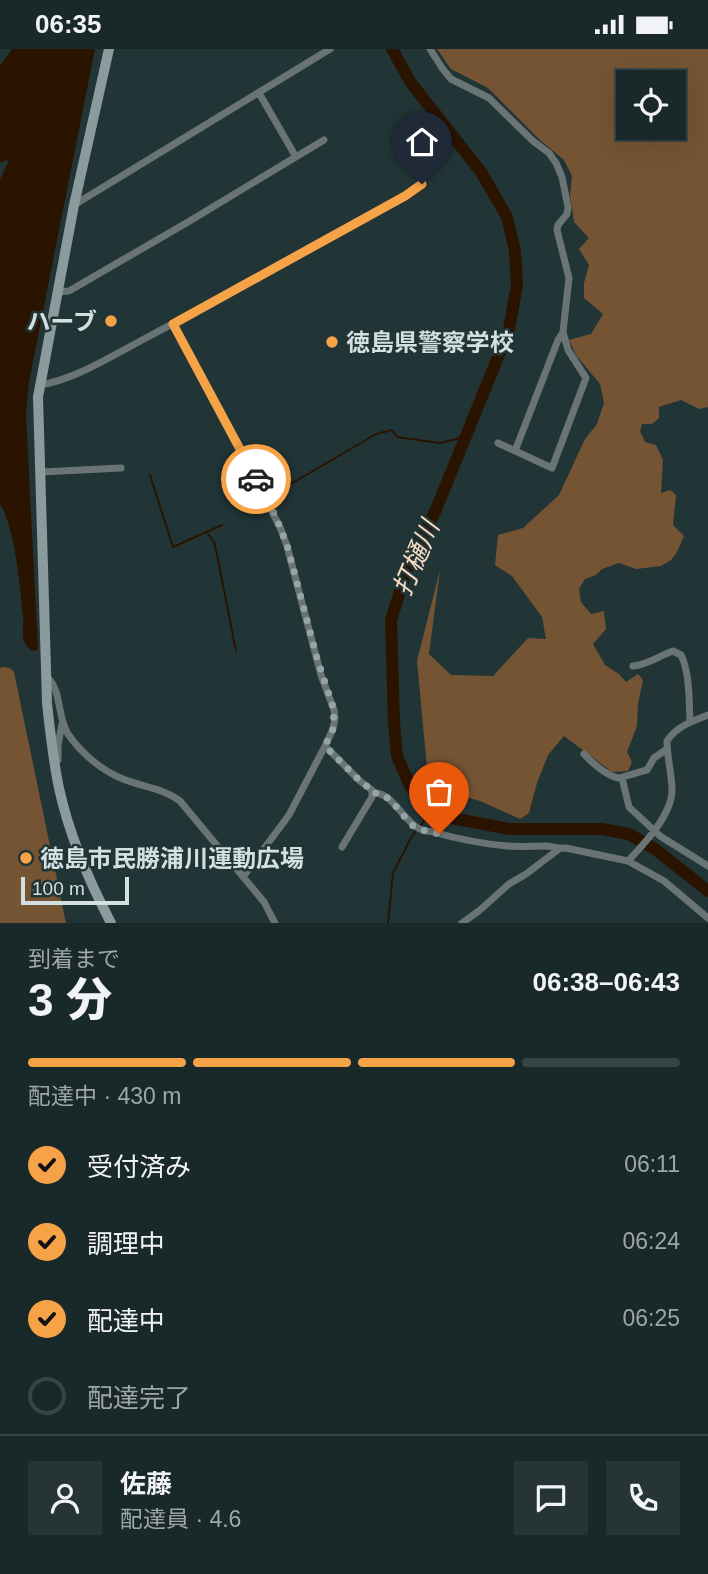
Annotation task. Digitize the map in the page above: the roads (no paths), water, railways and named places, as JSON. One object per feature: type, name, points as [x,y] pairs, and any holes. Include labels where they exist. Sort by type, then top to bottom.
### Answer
[{"type":"street","points":[[109,49],[74,205],[38,397],[47,703],[55,768],[74,839],[111,923]]},
{"type":"street","points":[[74,205],[330,49]]},
{"type":"street","points":[[430,49],[451,79],[489,98],[549,153],[562,177],[568,207],[568,214],[557,230],[569,278],[563,332],[568,350],[586,378],[552,468],[498,443]]},
{"type":"street","points":[[259,93],[296,157]]},
{"type":"street","points":[[58,292],[69,291],[324,140]]},
{"type":"street","points":[[39,386],[51,384],[90,367],[173,324],[405,196],[422,184]]},
{"type":"street","points":[[173,324],[280,527],[321,674],[334,710],[333,729],[289,815],[243,877]]},
{"type":"street","points":[[515,451],[563,332]]},
{"type":"street","points":[[41,472],[121,468]]},
{"type":"street","points":[[633,666],[645,664],[673,651],[681,655],[687,682],[690,722]]},
{"type":"street","points":[[48,678],[52,683],[67,733],[75,742],[101,767],[121,779],[166,792],[180,801],[264,902],[275,923]]},
{"type":"street","points":[[629,859],[653,832],[671,798],[667,749],[669,737],[690,722],[708,715]]},
{"type":"street","points":[[55,768],[63,723]]},
{"type":"street","points":[[325,746],[373,793]]},
{"type":"street","points":[[584,754],[603,771],[622,778],[647,770],[654,758],[667,749]]},
{"type":"street","points":[[622,778],[629,807],[653,832],[708,866]]},
{"type":"street","points":[[342,846],[373,793]]},
{"type":"street","points":[[373,793],[384,795],[410,823],[421,830],[480,843],[566,848],[629,859],[664,880],[708,918]]},
{"type":"street","points":[[462,923],[509,884],[559,849]]},
{"type":"waterway","name":"打樋川","points":[[392,49],[411,83],[481,172],[507,217],[515,251],[517,285],[509,330],[435,512],[409,563],[391,620],[397,756],[410,786],[432,810],[451,818],[510,829],[602,829],[629,834],[655,849],[708,891]]},
{"type":"waterway","points":[[272,495],[376,434],[392,430],[397,437],[440,443],[464,437]]},
{"type":"waterway","points":[[150,475],[173,547],[222,525]]},
{"type":"waterway","points":[[208,534],[214,542],[236,651]]},
{"type":"waterway","points":[[421,825],[432,810]]},
{"type":"waterway","points":[[388,923],[393,873],[417,829]]},
{"type":"place","name":"ハーブ","points":[[111,321]]},
{"type":"place","name":"徳島県警察学校","points":[[332,342]]},
{"type":"place","name":"徳島市民勝浦川運動広場","points":[[26,858]]}]
